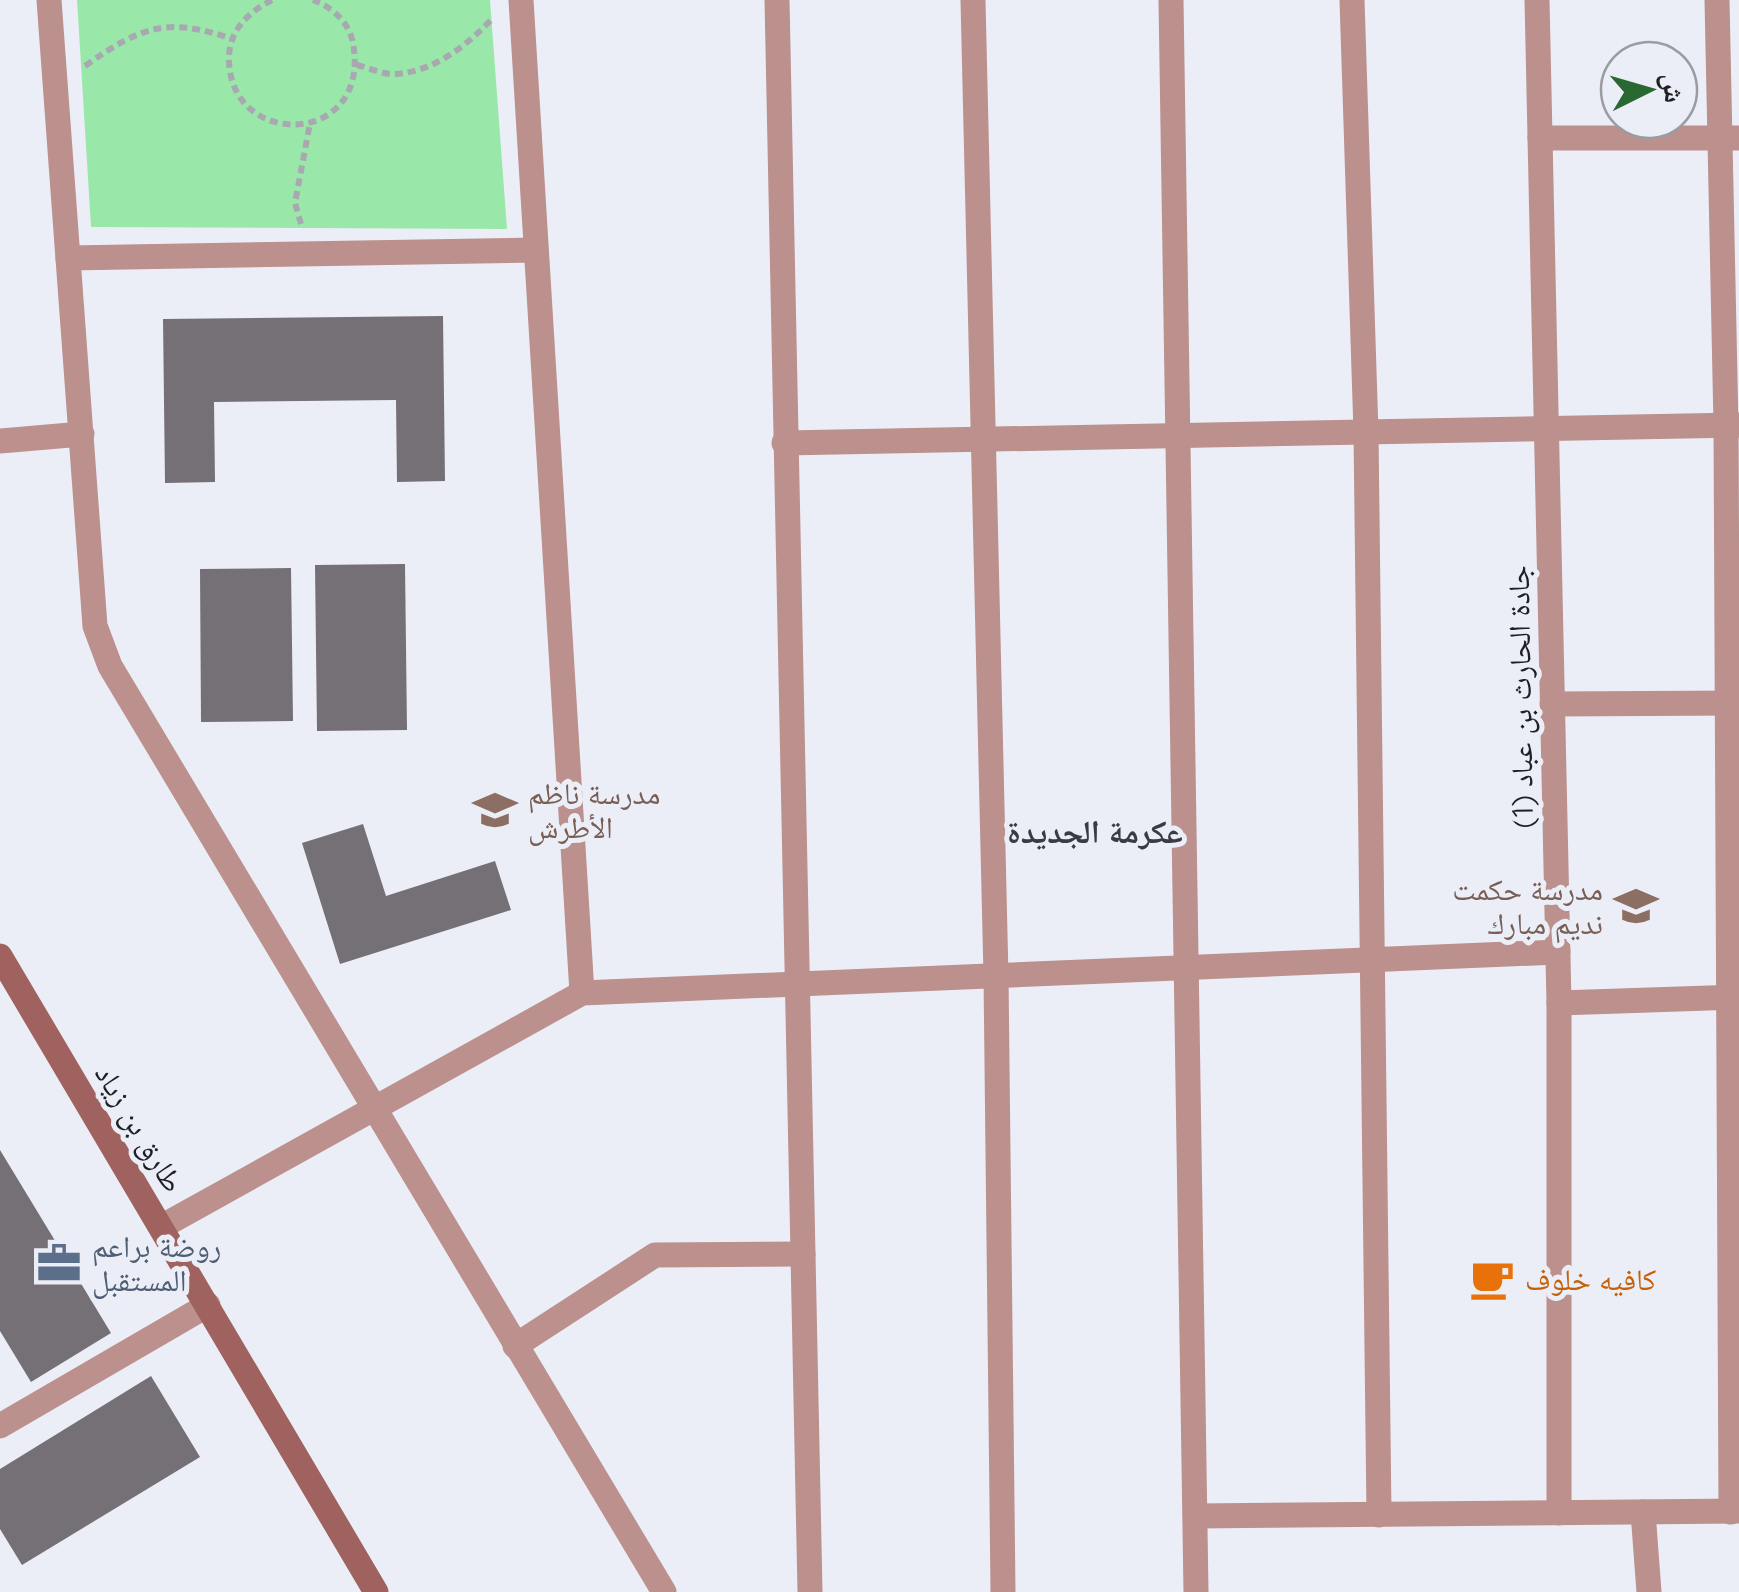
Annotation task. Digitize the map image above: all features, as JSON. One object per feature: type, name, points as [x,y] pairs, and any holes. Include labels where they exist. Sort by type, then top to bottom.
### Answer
[{"type":"main road","name":"طارق بن زياد","points":[[0,956],[376,1592]]},
{"type":"street","points":[[49,0],[95,626],[110,666],[664,1592]]},
{"type":"street","points":[[520,0],[582,993]]},
{"type":"street","points":[[777,0],[810,1592]]},
{"type":"street","points":[[973,0],[996,976],[1002,1592]]},
{"type":"street","points":[[1171,0],[1196,1592]]},
{"type":"street","points":[[1352,0],[1366,432],[1379,1515]]},
{"type":"street","name":"جادة الحارث بن عباد (1)","points":[[1537,0],[1558,952],[1559,1513]]},
{"type":"street","points":[[1196,1516],[1735,1512],[1733,425],[1729,138],[1717,0]]},
{"type":"street","points":[[1540,138],[1729,138]]},
{"type":"street","points":[[68,258],[536,250]]},
{"type":"street","points":[[784,443],[1733,425]]},
{"type":"street","points":[[0,441],[82,434]]},
{"type":"street","points":[[1552,704],[1733,702]]},
{"type":"street","points":[[162,1227],[582,993],[1558,952]]},
{"type":"street","points":[[1558,1003],[1734,997]]},
{"type":"street","points":[[515,1346],[655,1255],[802,1254]]},
{"type":"street","points":[[1,1423],[208,1306]]},
{"type":"street","points":[[1643,1512],[1649,1592]]},
{"type":"path","points":[[272,0],[243,20],[232,40],[228,56],[230,78],[251,110],[264,119],[286,125],[319,120],[345,100],[357,65],[351,33],[345,24],[330,8],[313,0]]},
{"type":"path","points":[[357,65],[394,74],[431,66],[470,42],[497,14]]},
{"type":"path","points":[[56,88],[112,48],[155,27],[198,27],[232,40]]},
{"type":"path","points":[[308,254],[295,202],[310,122]]},
{"type":"green space","points":[[77,0],[490,0],[507,229],[91,227]]},
{"type":"building","points":[[443,316],[445,481],[397,482],[396,400],[214,402],[215,482],[165,483],[163,319]]},
{"type":"building","points":[[405,564],[407,730],[317,731],[315,565]]},
{"type":"building","points":[[291,568],[293,721],[201,722],[200,569]]},
{"type":"building","points":[[363,824],[386,896],[495,861],[511,910],[340,964],[302,843]]},
{"type":"building","points":[[0,1150],[111,1333],[31,1382],[0,1331]]},
{"type":"building","points":[[151,1376],[200,1457],[22,1565],[0,1529],[0,1469]]},
{"type":"place","name":"مدرسة ناظم الأطرش","points":[[495,810]]},
{"type":"place","name":"مدرسة حكمت نديم مبارك","points":[[1636,906]]},
{"type":"place","name":"روضة براعم المستقبل","points":[[59,1263]]},
{"type":"place","name":"كافيه خلوف","points":[[1492,1279]]},
{"type":"district","name":"عكرمة الجديدة","points":[[1095,831]]}]
